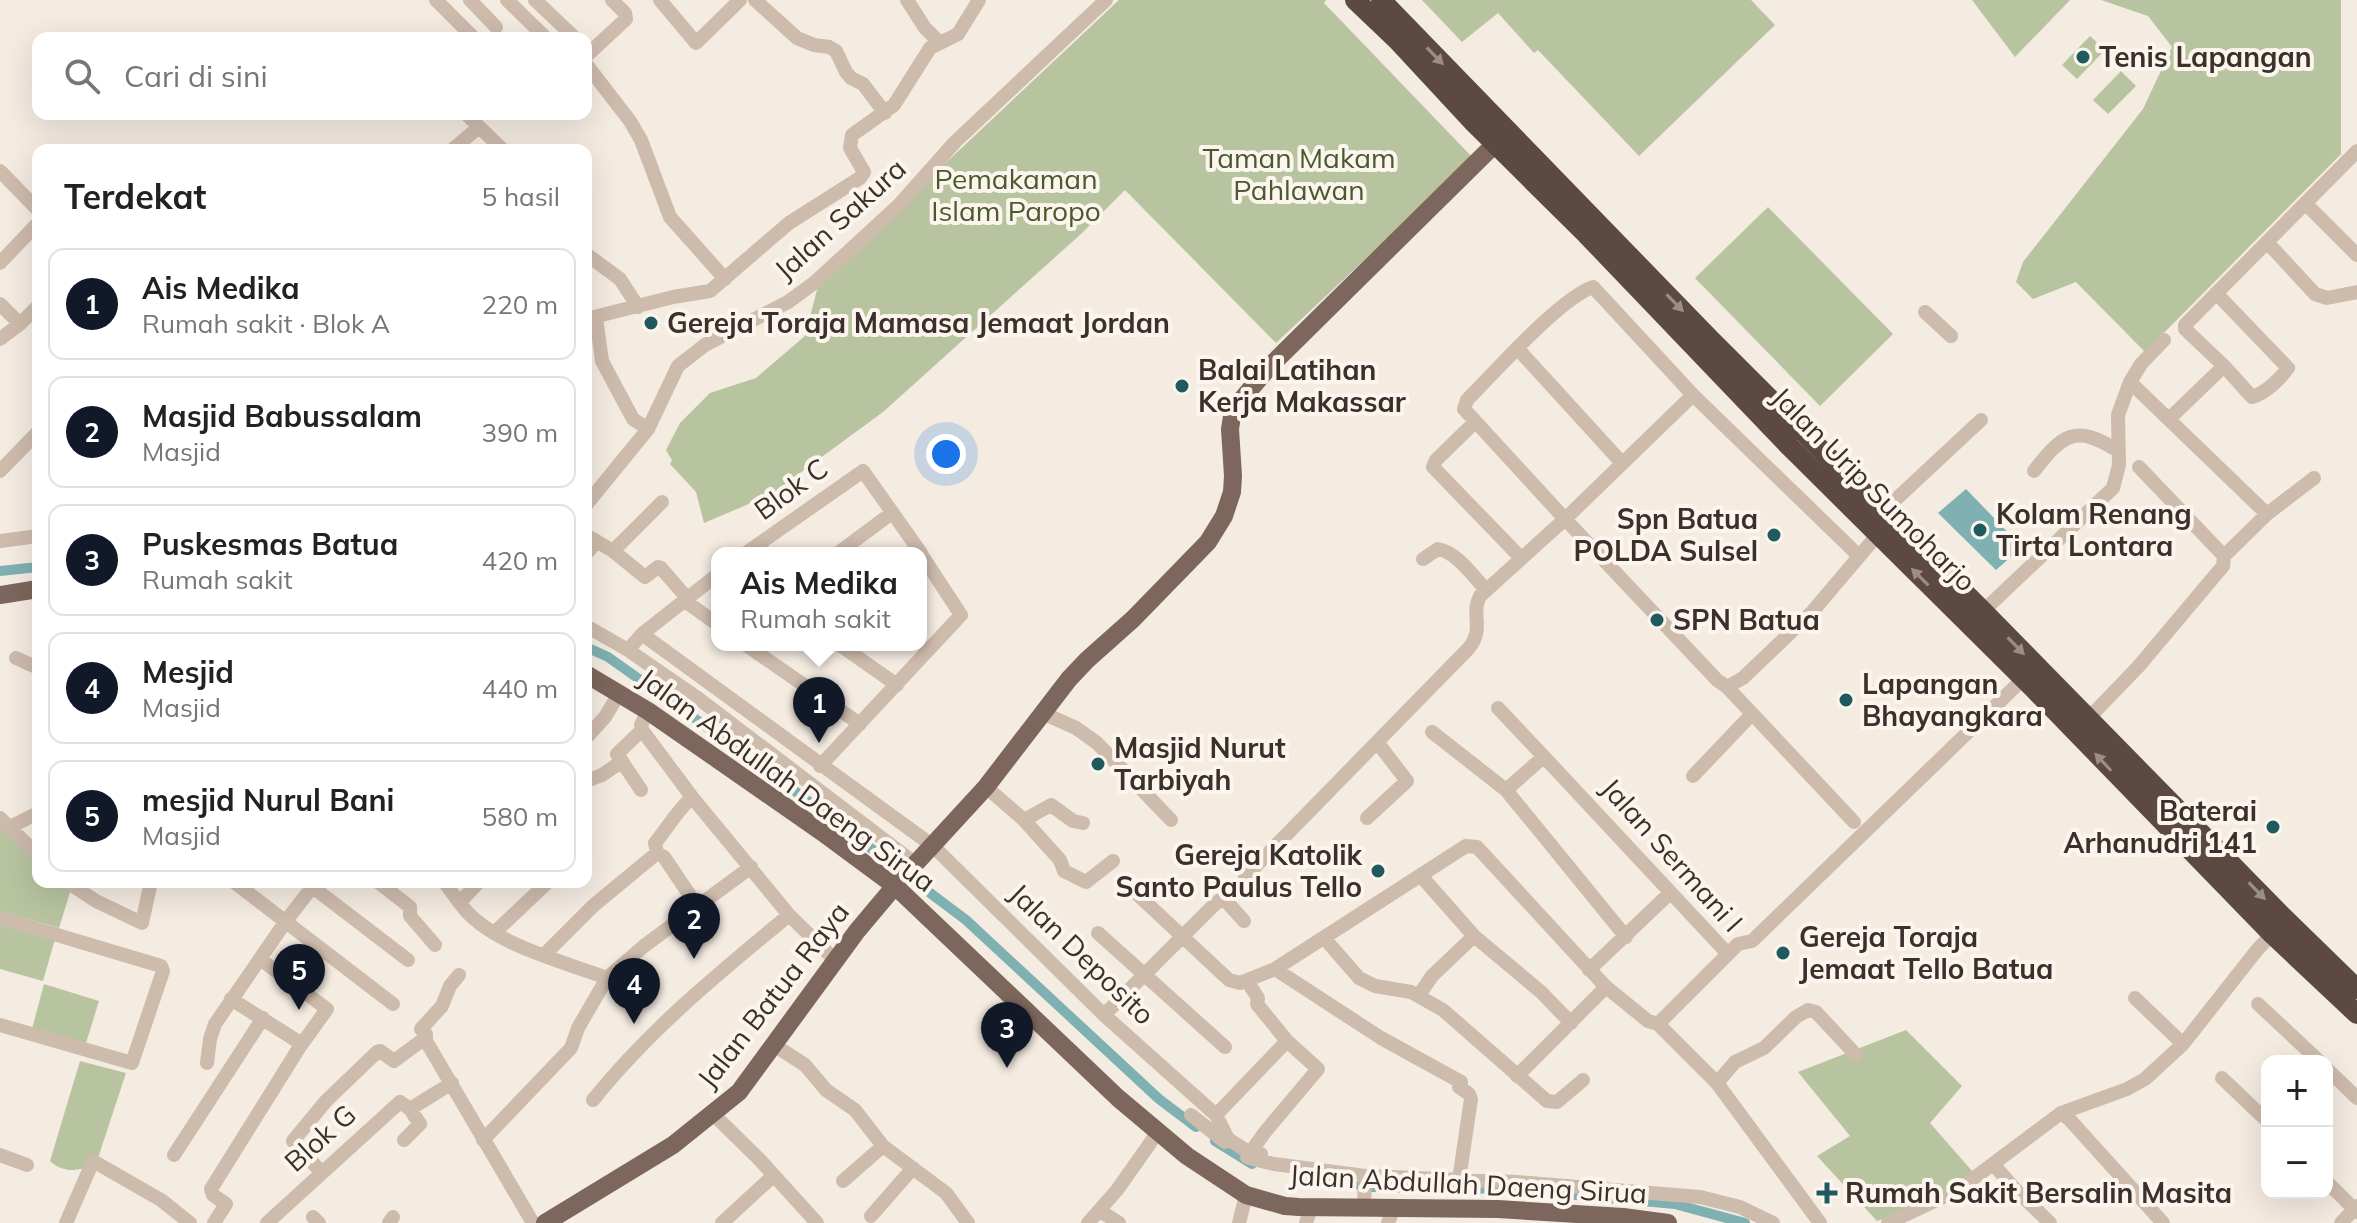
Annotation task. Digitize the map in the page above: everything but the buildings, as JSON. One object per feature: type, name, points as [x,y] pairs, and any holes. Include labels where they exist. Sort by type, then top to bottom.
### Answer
[{"type":"highway","name":"Jalan Urip Sumoharjo","points":[[1355,0],[1496,143],[1597,234]]},
{"type":"highway","name":"Jalan Urip Sumoharjo","points":[[1381,0],[1597,234],[1877,523],[1976,618],[2211,857],[2352,977]]},
{"type":"highway","name":"Jalan Urip Sumoharjo","points":[[1976,618],[2023,679],[2081,726]]},
{"type":"highway","name":"Jalan Urip Sumoharjo","points":[[2211,857],[2272,934],[2357,1014]]},
{"type":"main road","name":"Jalan Batua Raya","points":[[545,1223],[673,1145],[739,1092],[835,960],[896,884],[986,787],[1087,660],[1133,619],[1218,529],[1232,492],[1230,423],[1242,399],[1281,355],[1496,143]]},
{"type":"main road","points":[[0,595],[32,590]]},
{"type":"main road","name":"Jalan Abdullah Daeng Sirua","points":[[592,677],[648,711],[896,884],[1060,1044],[1158,1132],[1187,1156],[1246,1195],[1309,1215],[1364,1206],[1391,1215],[1498,1209],[1668,1223]]},
{"type":"main road","points":[[876,908],[911,908],[924,913]]},
{"type":"street","points":[[436,0],[468,32]]},
{"type":"street","points":[[470,0],[496,27]]},
{"type":"street","points":[[507,0],[540,32]]},
{"type":"street","points":[[535,0],[569,32]]},
{"type":"street","points":[[592,50],[626,19],[625,13],[612,0]]},
{"type":"street","points":[[660,0],[696,43],[740,0]]},
{"type":"street","points":[[755,0],[797,38],[836,51],[846,72],[863,84],[885,113]]},
{"type":"street","points":[[907,0],[925,28],[939,42]]},
{"type":"street","points":[[592,318],[710,291],[789,223],[862,175],[863,167],[850,148],[852,135],[885,113],[899,98],[930,48],[958,34],[979,0]]},
{"type":"street","name":"Jalan Sakura","points":[[592,498],[648,429],[673,374],[691,354],[738,326],[744,326],[788,302],[814,283],[899,205],[955,142],[1106,0]]},
{"type":"street","points":[[592,63],[641,140],[670,217],[725,279]]},
{"type":"street","points":[[472,120],[495,144]]},
{"type":"street","points":[[459,144],[479,127]]},
{"type":"street","points":[[2216,293],[2288,368],[2271,386],[2252,397],[2185,329],[2185,325],[2216,293],[2267,242],[2306,204],[2357,151]]},
{"type":"street","points":[[0,171],[32,204]]},
{"type":"street","points":[[2306,204],[2357,255]]},
{"type":"street","points":[[0,263],[32,229]]},
{"type":"street","points":[[2267,242],[2315,294],[2327,298],[2357,292]]},
{"type":"street","points":[[592,258],[620,279],[638,307]]},
{"type":"street","points":[[1854,822],[1474,423],[1464,409],[1465,404],[1517,348],[1566,305],[1593,287],[1693,395],[1859,556]]},
{"type":"street","points":[[0,304],[20,324]]},
{"type":"street","points":[[0,339],[32,312]]},
{"type":"street","points":[[1925,312],[1951,336]]},
{"type":"street","points":[[592,322],[602,361],[633,419],[648,429]]},
{"type":"street","points":[[1976,618],[2113,488],[2117,479],[2118,415],[2130,382],[2141,364],[2164,340]]},
{"type":"street","points":[[1517,348],[1622,463]]},
{"type":"street","points":[[2170,418],[2224,366]]},
{"type":"street","points":[[2130,382],[2267,514]]},
{"type":"street","points":[[1245,877],[1474,641],[1478,629],[1476,606],[1486,590],[1565,519],[1693,395]]},
{"type":"street","points":[[1727,687],[1743,678],[1812,612],[1859,556],[1877,523],[1981,420]]},
{"type":"street","points":[[1474,423],[1436,460],[1433,467],[1521,558]]},
{"type":"street","points":[[2034,471],[2064,438],[2090,437],[2118,451]]},
{"type":"street","points":[[1,467],[32,438]]},
{"type":"street","points":[[2139,467],[2224,556]]},
{"type":"street","name":"Blok C","points":[[754,547],[859,471],[865,472],[917,547]]},
{"type":"street","points":[[2081,726],[2138,667],[2211,583],[2223,566],[2224,556],[2267,514],[2314,478]]},
{"type":"street","points":[[613,551],[662,502]]},
{"type":"street","points":[[855,547],[892,513]]},
{"type":"street","points":[[0,541],[32,537]]},
{"type":"street","points":[[592,539],[645,577],[661,568],[686,599],[711,619]]},
{"type":"street","points":[[1423,559],[1438,549],[1444,550],[1453,555],[1486,590]]},
{"type":"street","name":"Blok C","points":[[927,562],[961,615],[927,640]]},
{"type":"street","points":[[628,650],[642,634],[711,580]]},
{"type":"street","points":[[592,629],[628,650],[760,745],[915,865]]},
{"type":"street","points":[[642,634],[820,766],[897,685],[919,651]]},
{"type":"street","points":[[755,651],[860,724]]},
{"type":"street","points":[[849,651],[897,685]]},
{"type":"street","points":[[16,658],[32,665]]},
{"type":"street","points":[[1728,954],[1738,944],[1752,941],[2023,679]]},
{"type":"street","points":[[592,731],[620,692]]},
{"type":"street","name":"Jalan Sermani I","points":[[1498,708],[1544,760],[1565,776],[1728,954],[1658,1024]]},
{"type":"street","points":[[648,711],[641,725],[642,730],[692,797],[789,915],[835,960]]},
{"type":"street","points":[[1045,714],[1076,728],[1097,743],[1171,820]]},
{"type":"street","points":[[1693,776],[1752,714]]},
{"type":"street","points":[[641,790],[617,755],[642,730]]},
{"type":"street","points":[[1432,732],[1506,790],[1626,937]]},
{"type":"street","points":[[1367,818],[1407,781],[1377,742]]},
{"type":"street","points":[[1506,790],[1544,760]]},
{"type":"street","points":[[592,779],[621,762]]},
{"type":"street","name":"Jalan Deposito","points":[[820,766],[933,846],[1104,1015],[1213,1113],[1228,1139],[1253,1155]]},
{"type":"street","points":[[986,787],[1024,820],[1060,860],[1064,871],[1081,881],[1093,878],[1113,861]]},
{"type":"street","points":[[692,797],[677,811],[654,848],[664,857],[697,906]]},
{"type":"street","points":[[1024,820],[1051,805],[1075,823],[1083,823]]},
{"type":"street","points":[[32,815],[5,822],[32,849]]},
{"type":"street","points":[[1138,895],[1231,982],[1247,981],[1275,969],[1325,939],[1466,846],[1477,847],[1606,987],[1648,1021],[1658,1024],[1717,1083],[1820,1223]]},
{"type":"street","points":[[544,955],[593,906],[657,853]]},
{"type":"street","points":[[483,1140],[571,1048],[578,1028],[607,978],[630,957],[751,867]]},
{"type":"street","points":[[1421,876],[1474,936],[1541,992],[1571,1023]]},
{"type":"street","points":[[76,888],[142,923],[150,888]]},
{"type":"street","points":[[242,888],[393,1004]]},
{"type":"street","points":[[207,1063],[211,1033],[308,888]]},
{"type":"street","points":[[316,888],[408,960]]},
{"type":"street","points":[[386,888],[410,907],[410,916],[435,945]]},
{"type":"street","points":[[449,888],[466,911],[494,933],[607,978]]},
{"type":"street","points":[[460,902],[473,888]]},
{"type":"street","points":[[494,933],[542,888]]},
{"type":"street","points":[[1589,970],[1670,893]]},
{"type":"street","points":[[1104,1015],[1180,936],[1220,900],[1226,901],[1244,921]]},
{"type":"street","points":[[593,1100],[625,1062],[679,1008],[789,915]]},
{"type":"street","points":[[0,918],[161,966],[163,971],[132,1063],[0,1025]]},
{"type":"street","points":[[1098,933],[1225,1047]]},
{"type":"street","points":[[1897,1221],[1958,1190],[2061,1113],[2136,1085],[2183,1044],[2250,957],[2272,934]]},
{"type":"street","points":[[1419,995],[1440,967],[1474,936]]},
{"type":"street","points":[[1325,939],[1359,978],[1375,986],[1419,995],[1457,1020],[1544,1099],[1554,1103],[1583,1080]]},
{"type":"street","points":[[218,1222],[226,1204],[213,1195],[211,1189],[327,1009],[260,959]]},
{"type":"street","points":[[1275,969],[1381,1038],[1461,1082],[1459,1087],[1471,1099],[1459,1180]]},
{"type":"street","points":[[1247,981],[1258,998],[1257,1004],[1287,1041],[1318,1069],[1253,1155]]},
{"type":"street","points":[[456,986],[421,1029],[533,1223]]},
{"type":"street","points":[[1517,1076],[1606,987]]},
{"type":"street","points":[[2135,998],[2183,1044]]},
{"type":"street","points":[[231,999],[302,1044]]},
{"type":"street","points":[[2258,1004],[2313,1055]]},
{"type":"street","points":[[1717,1083],[1735,1062],[1764,1048],[1796,1017],[1808,1010],[1816,1012],[1856,1055]]},
{"type":"street","points":[[174,1155],[263,1018]]},
{"type":"street","points":[[322,1173],[293,1141],[326,1101],[377,1052],[394,1061],[421,1041],[426,1041]]},
{"type":"street","points":[[1287,1041],[1213,1113],[1195,1119],[1253,1155],[1274,1164],[1365,1179],[1517,1182],[1700,1197],[1740,1207],[1773,1223]]},
{"type":"street","points":[[774,1045],[805,1065],[826,1090],[860,1115],[883,1146],[946,1193],[968,1223]]},
{"type":"street","points":[[2333,1075],[2357,1098]]},
{"type":"street","points":[[2222,1078],[2261,1115]]},
{"type":"street","name":"Blok G","points":[[267,1223],[398,1103],[403,1102],[410,1109],[452,1083]]},
{"type":"street","points":[[404,1140],[420,1125],[410,1109]]},
{"type":"street","points":[[2061,1113],[2163,1223]]},
{"type":"street","points":[[713,1114],[817,1223]]},
{"type":"street","points":[[1088,1223],[1158,1132]]},
{"type":"street","points":[[843,1181],[883,1146]]},
{"type":"street","points":[[0,1155],[27,1165]]},
{"type":"street","points":[[66,1223],[93,1161],[161,1200],[190,1223]]},
{"type":"street","points":[[1994,1165],[2050,1223]]},
{"type":"street","points":[[871,1216],[913,1168]]},
{"type":"street","points":[[722,1223],[773,1176]]},
{"type":"street","points":[[1364,1206],[1365,1179]]},
{"type":"street","points":[[2333,1188],[2356,1209],[2341,1223]]},
{"type":"street","points":[[1239,1223],[1246,1195]]},
{"type":"street","points":[[1100,1211],[1119,1223]]},
{"type":"green space","name":"Pemakaman Islam Paropo","points":[[1119,0],[1326,0],[1324,3],[1473,158],[1276,343],[1125,190],[1082,233],[883,412],[770,495],[704,523],[696,492],[670,464],[672,460],[666,450],[680,423],[710,393],[756,378],[805,336],[819,282]]},
{"type":"green space","points":[[1422,0],[1751,0],[1775,25],[1639,156],[1538,50],[1534,53],[1498,13],[1462,42]]},
{"type":"green space","points":[[1972,0],[2070,0],[2015,57]]},
{"type":"green space","points":[[2101,0],[2341,0],[2341,154],[2145,352],[2076,282],[2033,299],[2016,282],[2023,262],[2143,109],[2172,47],[2148,16]]},
{"type":"green space","name":"Tenis Lapangan","points":[[2090,36],[2105,50],[2077,79],[2062,65]]},
{"type":"green space","name":"Tenis Lapangan","points":[[2121,71],[2136,86],[2108,114],[2093,100]]},
{"type":"green space","points":[[1768,207],[1893,334],[1820,406],[1695,278]]},
{"type":"green space","points":[[0,822],[32,855],[32,888],[71,889],[59,928],[0,911]]},
{"type":"green space","points":[[0,925],[55,939],[43,981],[0,969]]},
{"type":"green space","points":[[44,984],[99,1001],[86,1043],[32,1029]]},
{"type":"green space","points":[[1906,1030],[1962,1086],[1930,1123],[1973,1172],[1921,1205],[1877,1221],[1817,1156],[1850,1136],[1798,1072]]},
{"type":"green space","points":[[80,1061],[126,1073],[96,1164],[66,1170],[50,1161]]},
{"type":"water","name":"Kolam Renang Tirta Lontara","points":[[1966,489],[2022,547],[1996,570],[1938,513]]},
{"type":"waterway","points":[[0,571],[32,568]]},
{"type":"waterway","points":[[592,650],[608,657],[759,764],[966,920],[1159,1099],[1196,1127]]},
{"type":"waterway","points":[[1215,1141],[1252,1164]]},
{"type":"waterway","points":[[1307,1175],[1372,1187],[1510,1189],[1675,1204],[1745,1223]]},
{"type":"place","name":"Tenis Lapangan","points":[[2083,57]]},
{"type":"place","name":"Gereja Toraja Mamasa Jemaat Jordan","points":[[651,323]]},
{"type":"place","name":"Balai Latihan Kerja Makassar","points":[[1182,386]]},
{"type":"place","name":"Kolam Renang Tirta Lontara","points":[[1980,530]]},
{"type":"place","name":"Spn Batua POLDA Sulsel","points":[[1774,535]]},
{"type":"place","name":"SPN Batua","points":[[1657,620]]},
{"type":"place","name":"Lapangan Bhayangkara","points":[[1846,700]]},
{"type":"place","name":"Ais Medika","points":[[819,743]]},
{"type":"place","name":"Masjid Nurut Tarbiyah","points":[[1098,764]]},
{"type":"place","name":"Baterai Arhanudri 141","points":[[2273,827]]},
{"type":"place","name":"Gereja Katolik Santo Paulus Tello","points":[[1378,871]]},
{"type":"place","name":"Gereja Toraja Jemaat Tello Batua","points":[[1783,953]]},
{"type":"place","name":"Masjid Babussalam","points":[[694,959]]},
{"type":"place","name":"mesjid Nurul Bani","points":[[299,1010]]},
{"type":"place","name":"Mesjid","points":[[634,1024]]},
{"type":"place","name":"Puskesmas Batua","points":[[1007,1068]]},
{"type":"place","name":"Rumah Sakit Bersalin Masita","points":[[1827,1193]]},
{"type":"park label","name":"Taman Makam Pahlawan","points":[[1299,174]]}]
